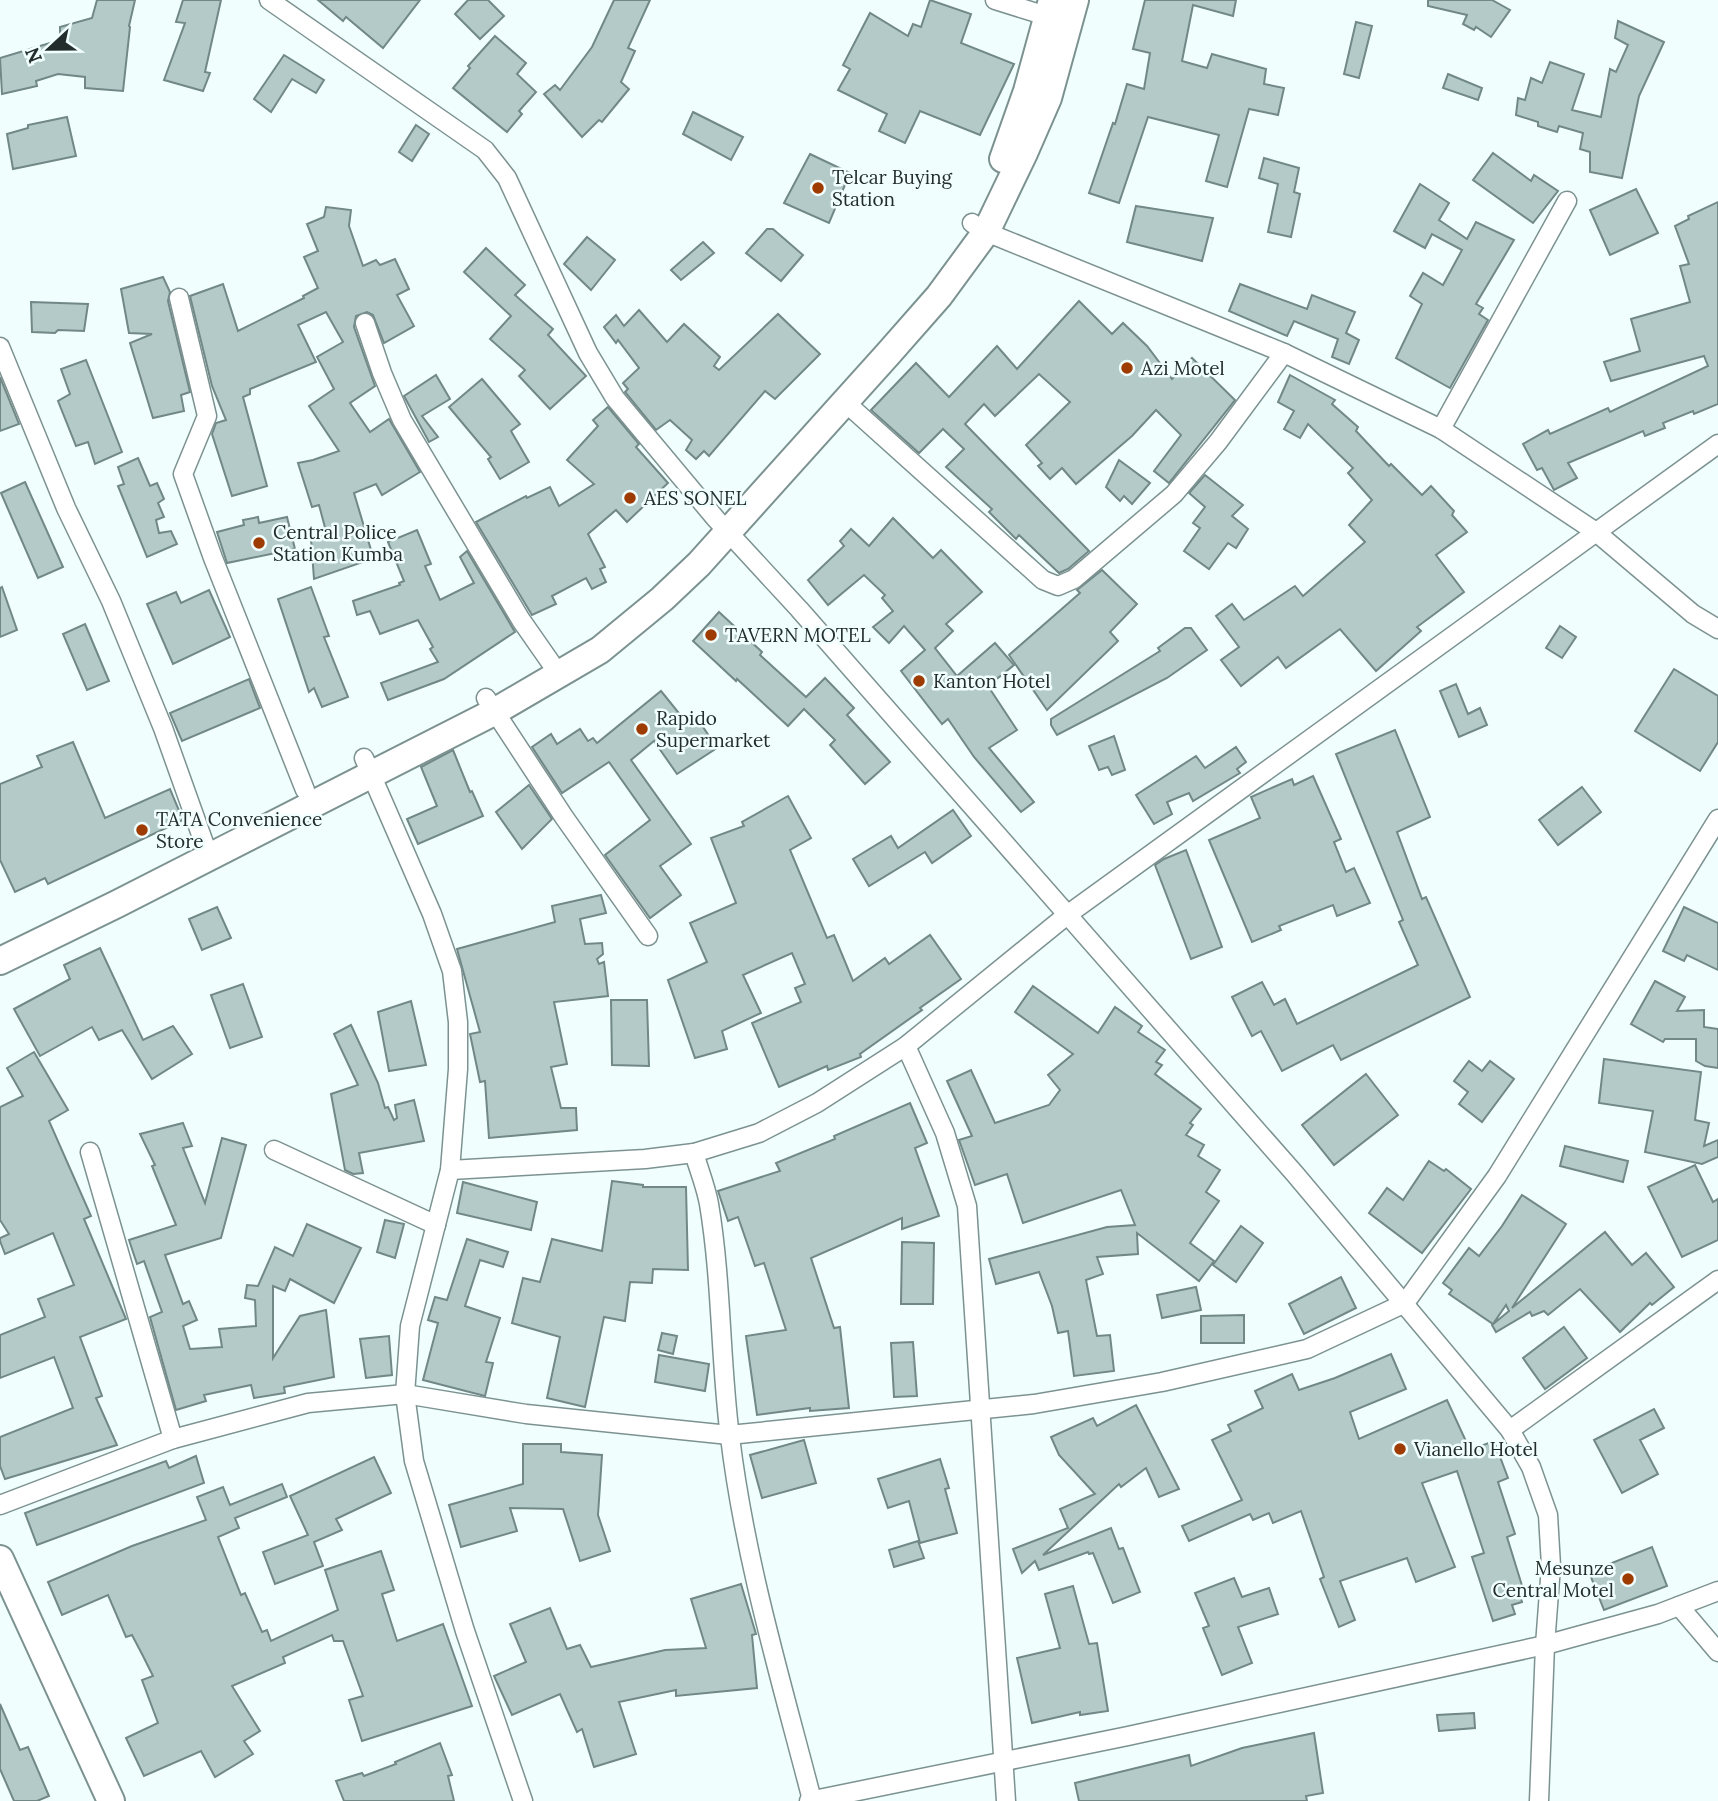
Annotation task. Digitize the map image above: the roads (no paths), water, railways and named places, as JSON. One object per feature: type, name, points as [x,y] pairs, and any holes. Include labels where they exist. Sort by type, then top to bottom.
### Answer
[{"type":"highway","points":[[490,705],[621,616],[722,526],[845,402],[939,296],[979,228],[1061,10]]},
{"type":"highway","points":[[0,961],[367,765],[600,650],[631,626],[699,564],[722,526],[979,228]]},
{"type":"highway","points":[[0,942],[206,849],[305,790],[367,765]]},
{"type":"highway","points":[[0,1559],[111,1801]]},
{"type":"street","points":[[269,0],[485,150],[507,178],[588,353],[615,398],[722,526],[799,609],[1295,1174],[1510,1430],[1531,1467],[1548,1515],[1551,1566],[1539,1801]]},
{"type":"street","points":[[995,0],[1061,10]]},
{"type":"street","points":[[1441,429],[1567,201]]},
{"type":"street","points":[[979,228],[1284,353],[1441,429],[1596,532],[1693,614],[1718,629]]},
{"type":"street","points":[[179,298],[207,416],[183,474],[213,558],[305,790]]},
{"type":"street","points":[[365,323],[402,420],[521,620],[551,663]]},
{"type":"street","points":[[0,347],[66,508],[111,601],[163,728],[206,849]]},
{"type":"street","points":[[845,402],[1043,580],[1058,586],[1074,579],[1174,494],[1218,442],[1284,353]]},
{"type":"street","points":[[450,1170],[631,1160],[694,1153],[759,1133],[817,1103],[906,1046],[1067,915],[1718,444]]},
{"type":"street","points":[[490,705],[648,936]]},
{"type":"street","points":[[367,765],[432,914],[452,971],[458,1022],[458,1069],[450,1170],[410,1326],[405,1394],[414,1461],[464,1632],[523,1801]]},
{"type":"street","points":[[0,1505],[173,1439],[308,1403],[405,1394],[526,1414],[729,1435],[980,1411],[1162,1382],[1307,1349],[1405,1303],[1497,1176],[1718,819]]},
{"type":"street","points":[[906,1046],[945,1133],[967,1206],[1006,1801]]},
{"type":"street","points":[[274,1150],[436,1225]]},
{"type":"street","points":[[90,1152],[173,1439]]},
{"type":"street","points":[[694,1153],[709,1202],[717,1269],[729,1435],[747,1539],[811,1801],[1545,1645],[1658,1614],[1718,1591]]},
{"type":"street","points":[[1510,1430],[1718,1280]]},
{"type":"street","points":[[1679,1606],[1718,1652]]},
{"type":"place","name":"Telcar Buying Station","points":[[818,188]]},
{"type":"place","name":"Azi Motel","points":[[1127,368]]},
{"type":"place","name":"AES SONEL","points":[[630,498]]},
{"type":"place","name":"Central Police Station Kumba","points":[[259,543]]},
{"type":"place","name":"TAVERN MOTEL","points":[[711,635]]},
{"type":"place","name":"Kanton Hotel","points":[[919,681]]},
{"type":"place","name":"Rapido Supermarket","points":[[642,729]]},
{"type":"place","name":"TATA Convenience Store","points":[[142,830]]},
{"type":"place","name":"Vianello Hotel","points":[[1400,1449]]},
{"type":"place","name":"Mesunze Central Motel","points":[[1628,1579]]}]
